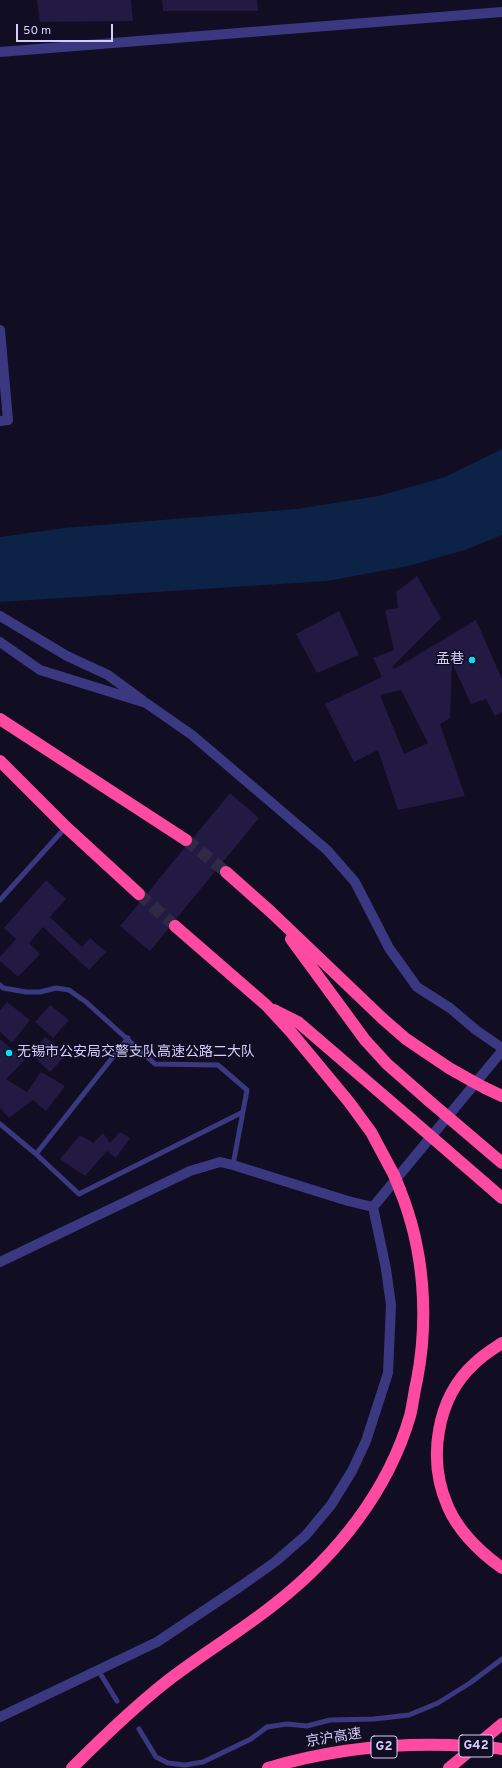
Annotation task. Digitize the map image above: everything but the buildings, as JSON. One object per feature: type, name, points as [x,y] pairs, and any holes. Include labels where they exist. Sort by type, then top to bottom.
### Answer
[{"type":"highway","points":[[1,722],[186,840]]},
{"type":"highway","points":[[0,761],[66,827],[139,894]]},
{"type":"highway","points":[[226,872],[271,912],[406,1039],[449,1068],[502,1096]]},
{"type":"highway","points":[[271,912],[366,1040],[387,1064],[502,1164]]},
{"type":"highway","points":[[72,1768],[110,1730],[167,1681],[276,1603],[324,1561],[362,1516],[392,1464],[410,1416],[421,1358],[424,1307],[418,1252],[400,1190],[394,1175],[371,1132],[323,1069],[266,1005],[174,926]]},
{"type":"highway","points":[[266,1005],[298,1022],[502,1198]]},
{"type":"highway","points":[[502,1343],[474,1363],[462,1377],[446,1405],[440,1425],[437,1454],[440,1484],[448,1508],[468,1539],[484,1555],[502,1568]]},
{"type":"highway","name":"G42","points":[[449,1768],[502,1724]]},
{"type":"highway","name":"京沪高速","points":[[268,1768],[340,1752],[395,1746],[447,1745],[502,1749]]},
{"type":"street","points":[[0,52],[502,12]]},
{"type":"street","points":[[0,330],[8,420],[0,421]]},
{"type":"street","points":[[0,616],[67,656],[108,675],[192,735],[327,850],[355,882],[389,948],[417,987],[450,1008],[502,1050],[373,1207]]},
{"type":"street","points":[[0,642],[40,670],[146,703]]},
{"type":"street","points":[[0,1262],[190,1171],[220,1162],[348,1201],[373,1207]]},
{"type":"street","points":[[0,1716],[158,1642],[275,1562],[306,1535],[331,1505],[352,1471],[366,1440],[388,1373],[391,1305],[386,1269],[373,1207]]},
{"type":"lane","points":[[0,900],[66,827]]},
{"type":"lane","points":[[0,985],[3,988],[26,992],[40,992],[56,988],[69,990],[86,1002],[128,1038],[155,1064],[218,1065],[247,1090],[233,1165]]},
{"type":"lane","points":[[36,1154],[128,1038]]},
{"type":"lane","points":[[0,1124],[36,1154],[79,1194],[243,1112]]},
{"type":"lane","points":[[139,1729],[156,1757],[168,1763],[185,1765],[203,1762],[250,1739],[267,1727],[287,1724],[307,1726],[330,1720],[374,1719],[409,1715],[438,1703],[502,1659]]},
{"type":"lane","points":[[98,1670],[117,1701]]},
{"type":"water","points":[[502,449],[502,535],[465,550],[408,566],[327,581],[0,602],[0,537],[64,528],[296,509],[379,496],[445,477]]},
{"type":"tunnel","points":[[186,840],[226,872]]},
{"type":"tunnel","points":[[139,894],[175,926]]},
{"type":"place","name":"孟巷","points":[[472,660]]},
{"type":"place","name":"无锡市公安局交警支队高速公路二大队","points":[[9,1053]]}]
